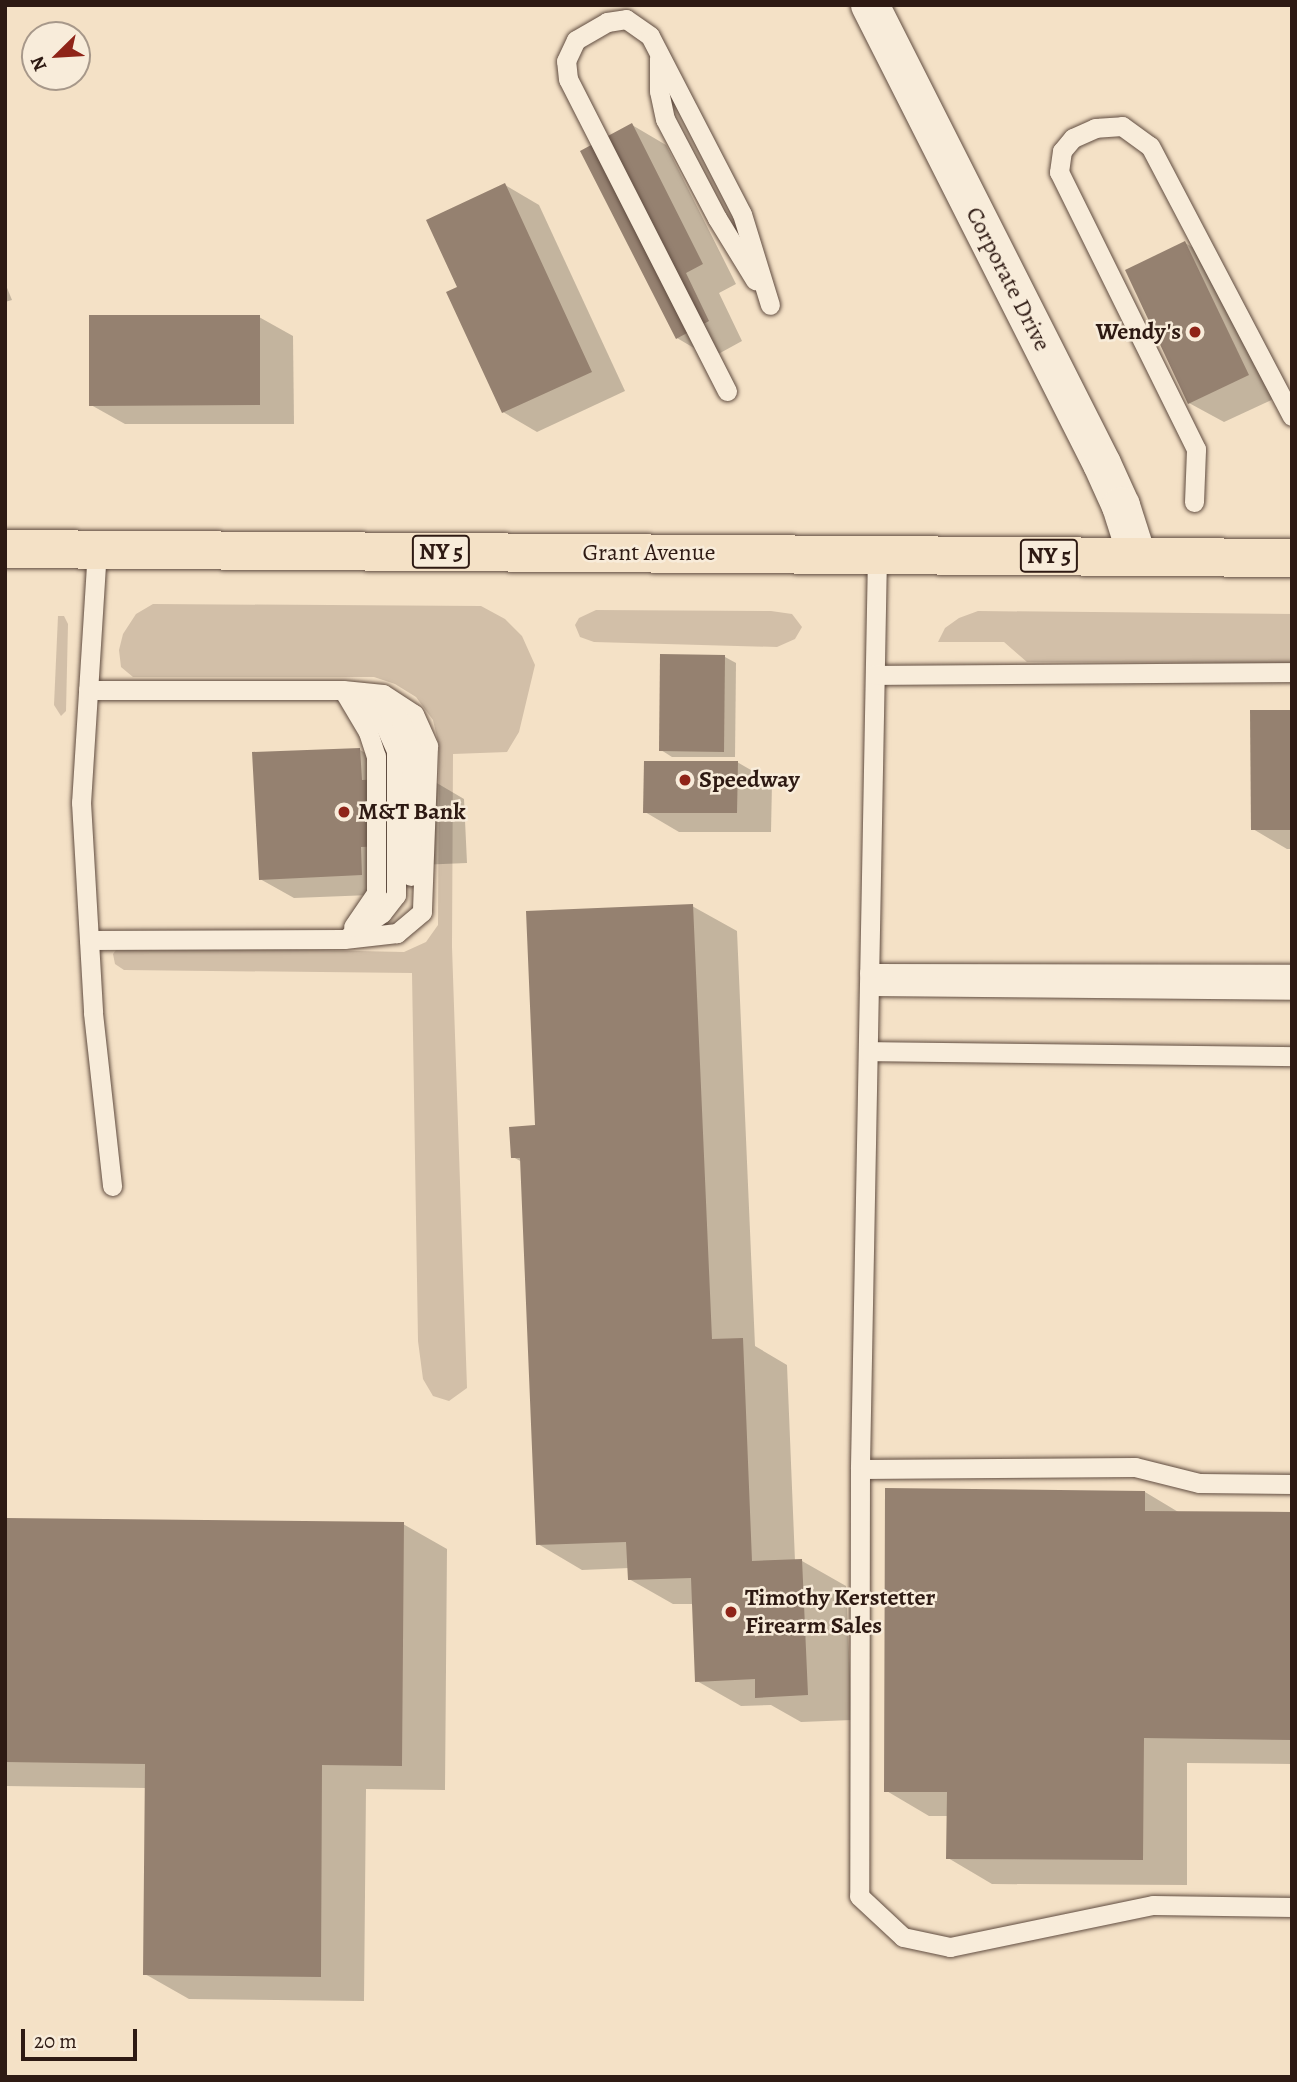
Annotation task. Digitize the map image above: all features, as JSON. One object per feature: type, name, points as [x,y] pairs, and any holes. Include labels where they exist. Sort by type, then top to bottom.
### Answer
[{"type":"highway","name":"Grant Avenue","points":[[5,549],[1292,558]]},
{"type":"street","name":"Corporate Drive","points":[[870,5],[1102,464],[1121,506],[1137,556]]},
{"type":"lane","points":[[727,391],[568,79],[566,61],[576,40],[607,22],[626,19],[650,36],[742,214],[770,305]]},
{"type":"lane","points":[[1194,502],[1196,449],[1059,172],[1062,151],[1073,138],[1094,128],[1122,126],[1150,146],[1292,416]]},
{"type":"lane","points":[[97,549],[82,802],[93,1013],[112,1186]]},
{"type":"lane","points":[[877,555],[860,1469],[859,1896],[903,1937],[950,1947],[1153,1905],[1292,1907]]},
{"type":"lane","points":[[875,675],[1292,672]]},
{"type":"lane","points":[[88,690],[343,690],[383,694],[414,714],[428,746],[422,912],[397,933],[344,939],[89,940]]},
{"type":"lane","points":[[343,690],[369,707],[385,726],[396,751],[396,895],[382,913],[344,939]]},
{"type":"lane","points":[[869,979],[1292,974]]},
{"type":"lane","points":[[869,979],[1292,990]]},
{"type":"lane","points":[[868,1051],[1292,1056]]},
{"type":"lane","points":[[860,1469],[1135,1467],[1199,1483],[1292,1484]]},
{"type":"shaded area","points":[[153,604],[481,606],[505,619],[522,636],[535,665],[519,732],[507,752],[453,754],[452,947],[467,1388],[449,1401],[433,1396],[423,1379],[418,1341],[412,973],[124,970],[115,964],[113,954],[119,946],[404,952],[426,942],[438,925],[439,746],[433,720],[416,697],[395,684],[374,677],[133,677],[121,667],[119,650],[123,634],[136,614]]},
{"type":"shaded area","points":[[596,610],[771,611],[792,614],[802,627],[795,639],[777,647],[594,642],[580,637],[575,625],[579,618]]},
{"type":"shaded area","points":[[978,611],[1292,614],[1292,663],[1027,662],[1004,642],[938,642],[945,628],[959,618]]},
{"type":"shaded area","points":[[58,616],[64,616],[68,624],[66,711],[61,716],[54,705]]},
{"type":"building","points":[[632,123],[703,264],[686,273],[709,321],[676,339],[580,151]]},
{"type":"building","points":[[505,183],[592,372],[502,413],[446,292],[457,287],[426,220]]},
{"type":"building","points":[[1185,241],[1249,375],[1188,404],[1125,270]]},
{"type":"building","points":[[89,315],[260,315],[260,405],[89,406]]},
{"type":"building","points":[[660,654],[725,655],[724,752],[659,751]]},
{"type":"building","points":[[1250,710],[1292,710],[1292,830],[1251,830]]},
{"type":"building","name":"M&T Bank","points":[[360,748],[362,780],[431,777],[434,844],[361,847],[362,875],[259,880],[252,752]]},
{"type":"building","points":[[644,761],[738,761],[737,813],[643,813]]},
{"type":"building","points":[[693,904],[712,1339],[743,1338],[752,1561],[802,1559],[808,1695],[755,1698],[755,1679],[695,1682],[691,1578],[628,1580],[626,1542],[536,1545],[520,1158],[511,1158],[509,1127],[535,1125],[526,911]]},
{"type":"building","points":[[885,1488],[1145,1491],[1145,1511],[1292,1512],[1292,1740],[1144,1738],[1143,1860],[946,1859],[947,1792],[884,1792]]},
{"type":"building","points":[[5,1518],[404,1522],[402,1766],[322,1765],[321,1977],[143,1975],[145,1764],[5,1762]]},
{"type":"place","name":"Wendy's","points":[[1195,332]]},
{"type":"place","name":"Speedway","points":[[685,780]]},
{"type":"place","name":"M&T Bank","points":[[344,812]]},
{"type":"place","name":"Timothy Kerstetter Firearm Sales","points":[[731,1612]]}]
